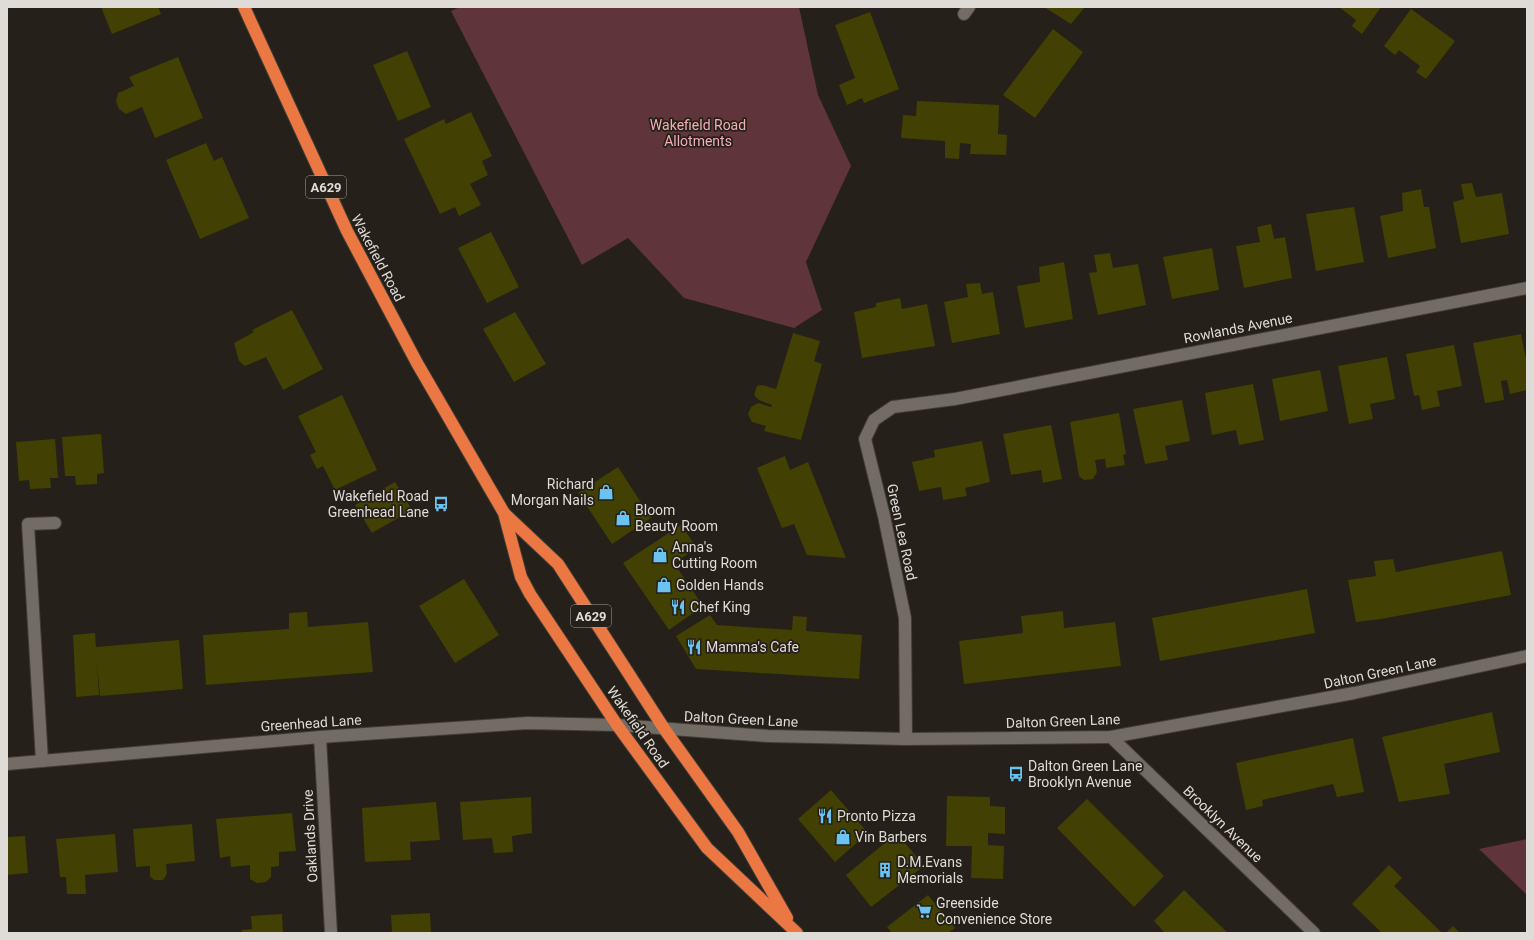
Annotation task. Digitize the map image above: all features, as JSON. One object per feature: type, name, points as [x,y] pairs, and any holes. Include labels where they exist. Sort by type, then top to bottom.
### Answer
[{"type":"highway","name":"Wakefield Road","points":[[244,7],[347,231],[417,362],[504,513],[522,577],[530,594],[618,725],[707,848],[795,931]]},
{"type":"highway","name":"Wakefield Road","points":[[504,513],[558,564],[665,730],[738,832],[795,931]]},
{"type":"street","name":"Rowlands Avenue","points":[[955,399],[1527,288]]},
{"type":"street","name":"Green Lea Road","points":[[906,739],[905,618],[884,516],[865,439],[874,420],[893,407],[955,399]]},
{"type":"street","points":[[42,761],[28,524],[55,523]]},
{"type":"street","name":"Dalton Green Lane","points":[[665,730],[768,736],[906,739],[1111,737],[1354,693],[1527,656]]},
{"type":"street","name":"Greenhead Lane","points":[[7,764],[320,737],[528,723],[618,725],[665,730]]},
{"type":"street","name":"Oaklands Drive","points":[[320,737],[331,933]]},
{"type":"street","name":"Brooklyn Avenue","points":[[1111,737],[1314,933]]},
{"type":"green space","name":"Wakefield Road Allotments","points":[[460,7],[799,7],[818,95],[851,166],[806,262],[822,310],[794,328],[684,298],[628,238],[582,265],[451,11]]},
{"type":"green space","points":[[1527,839],[1527,895],[1479,849]]},
{"type":"building","points":[[101,7],[158,7],[161,14],[112,34]]},
{"type":"building","points":[[1044,7],[1085,7],[1071,24]]},
{"type":"building","points":[[1339,7],[1381,7],[1362,34],[1352,26],[1356,20]]},
{"type":"building","points":[[1411,9],[1455,41],[1426,79],[1416,72],[1420,66],[1399,50],[1395,55],[1384,46]]},
{"type":"building","points":[[870,12],[899,89],[864,103],[862,98],[847,105],[839,85],[855,78],[835,25]]},
{"type":"building","points":[[1053,29],[1083,52],[1035,118],[1003,95]]},
{"type":"building","points":[[407,51],[431,107],[398,121],[373,65]]},
{"type":"building","points":[[178,57],[203,118],[155,138],[142,107],[126,114],[119,109],[116,101],[118,93],[134,86],[129,77]]},
{"type":"building","points":[[917,101],[999,105],[998,134],[1007,135],[1006,155],[970,154],[971,144],[960,143],[959,159],[945,158],[945,141],[901,138],[903,115],[916,116]]},
{"type":"building","points":[[471,112],[492,156],[482,161],[488,175],[470,184],[481,205],[459,216],[455,207],[440,214],[404,139],[444,119],[446,124]]},
{"type":"building","points":[[206,143],[214,161],[222,157],[249,218],[200,239],[166,160]]},
{"type":"building","points":[[1472,183],[1476,197],[1502,193],[1509,234],[1461,243],[1453,202],[1464,199],[1461,184]]},
{"type":"building","points":[[1421,189],[1424,207],[1429,207],[1436,248],[1388,258],[1380,216],[1403,211],[1402,193]]},
{"type":"building","points":[[1354,207],[1364,262],[1316,271],[1306,214]]},
{"type":"building","points":[[1271,224],[1274,239],[1285,237],[1292,278],[1244,288],[1236,246],[1260,242],[1257,227]]},
{"type":"building","points":[[491,232],[519,287],[487,303],[458,248]]},
{"type":"building","points":[[1212,248],[1219,290],[1172,299],[1163,257]]},
{"type":"building","points":[[1110,253],[1113,268],[1138,264],[1146,305],[1098,315],[1089,273],[1097,272],[1094,255]]},
{"type":"building","points":[[1064,262],[1073,319],[1025,328],[1017,286],[1040,282],[1039,267]]},
{"type":"building","points":[[980,283],[982,294],[993,292],[1000,334],[952,343],[944,302],[968,297],[966,284]]},
{"type":"building","points":[[900,298],[902,309],[927,304],[935,346],[862,358],[854,312],[876,307],[876,303]]},
{"type":"building","points":[[292,310],[323,369],[283,390],[266,357],[245,366],[239,361],[234,343],[254,332],[252,330]]},
{"type":"building","points":[[515,312],[546,364],[514,382],[483,329]]},
{"type":"building","points":[[793,333],[820,341],[814,361],[822,364],[801,440],[764,431],[766,426],[752,422],[748,414],[751,407],[758,403],[771,407],[772,405],[759,400],[754,395],[757,386],[762,385],[776,389]]},
{"type":"building","points":[[1521,334],[1527,364],[1527,390],[1510,394],[1507,380],[1501,381],[1504,400],[1485,403],[1473,343]]},
{"type":"building","points":[[1454,345],[1462,386],[1437,391],[1440,406],[1422,410],[1419,395],[1414,396],[1406,354]]},
{"type":"building","points":[[1387,357],[1395,399],[1370,404],[1373,419],[1349,424],[1338,366]]},
{"type":"building","points":[[1320,370],[1328,411],[1280,421],[1272,379]]},
{"type":"building","points":[[1253,384],[1264,440],[1239,445],[1236,430],[1212,435],[1205,393]]},
{"type":"building","points":[[342,395],[377,470],[335,490],[323,466],[317,469],[310,455],[316,452],[298,416]]},
{"type":"building","points":[[1182,400],[1190,441],[1165,446],[1168,460],[1145,464],[1133,409]]},
{"type":"building","points":[[1119,413],[1126,454],[1123,455],[1125,465],[1106,468],[1105,459],[1095,460],[1097,472],[1093,479],[1084,480],[1079,476],[1070,422]]},
{"type":"building","points":[[1051,425],[1062,479],[1043,483],[1041,470],[1011,475],[1003,434]]},
{"type":"building","points":[[101,434],[104,473],[97,474],[97,484],[76,485],[75,476],[65,476],[62,437]]},
{"type":"building","points":[[55,439],[58,478],[50,478],[51,488],[30,489],[29,480],[19,481],[16,442]]},
{"type":"building","points":[[982,441],[990,482],[965,488],[967,496],[943,500],[941,487],[919,491],[912,462],[935,457],[934,450]]},
{"type":"building","points":[[785,456],[790,470],[808,462],[846,558],[807,555],[794,524],[782,528],[757,468]]},
{"type":"building","points":[[618,467],[651,518],[612,544],[578,493]]},
{"type":"building","points":[[395,482],[412,510],[372,533],[355,505]]},
{"type":"building","points":[[681,525],[697,548],[674,563],[703,606],[669,630],[623,563]]},
{"type":"building","points":[[1502,551],[1511,595],[1381,619],[1356,622],[1348,580],[1376,576],[1374,561],[1393,559],[1396,572]]},
{"type":"building","points":[[464,579],[499,635],[455,663],[419,606]]},
{"type":"building","points":[[1307,589],[1315,633],[1160,661],[1152,618]]},
{"type":"building","points":[[1063,611],[1064,628],[1115,622],[1121,666],[964,684],[959,641],[1023,633],[1021,616]]},
{"type":"building","points":[[307,612],[308,627],[368,622],[373,672],[206,685],[203,635],[289,629],[289,613]]},
{"type":"building","points":[[710,615],[717,625],[792,630],[793,616],[807,617],[806,631],[862,635],[859,679],[696,669],[676,636]]},
{"type":"building","points":[[95,633],[96,647],[179,640],[183,689],[100,696],[97,662],[99,695],[76,697],[73,635]]},
{"type":"building","points":[[1492,712],[1500,752],[1444,764],[1450,794],[1399,802],[1382,737]]},
{"type":"building","points":[[1353,738],[1364,792],[1337,797],[1333,784],[1262,800],[1263,806],[1246,810],[1236,763]]},
{"type":"building","points":[[831,790],[868,833],[835,862],[798,819]]},
{"type":"building","points":[[947,796],[990,797],[990,806],[1005,807],[1005,834],[988,833],[988,845],[1004,846],[1003,879],[971,878],[972,846],[946,846]]},
{"type":"building","points":[[531,797],[532,833],[512,836],[513,852],[494,853],[492,838],[463,840],[460,802]]},
{"type":"building","points":[[1087,799],[1164,876],[1134,907],[1057,828]]},
{"type":"building","points":[[436,802],[440,840],[410,842],[411,860],[365,862],[362,808]]},
{"type":"building","points":[[292,813],[296,851],[279,852],[279,866],[271,867],[271,877],[266,882],[257,883],[250,879],[250,865],[231,867],[230,856],[220,858],[216,819]]},
{"type":"building","points":[[192,824],[195,861],[166,864],[167,874],[163,880],[154,880],[150,876],[150,866],[136,867],[133,829]]},
{"type":"building","name":"D.M.Evans Memorials","points":[[897,833],[924,866],[871,907],[846,875]]},
{"type":"building","points":[[115,834],[118,872],[85,875],[86,894],[67,894],[66,877],[60,877],[56,839]]},
{"type":"building","points":[[25,836],[28,873],[7,875],[7,837]]},
{"type":"building","points":[[1389,865],[1402,878],[1394,886],[1442,933],[1382,933],[1352,904]]},
{"type":"building","points":[[1184,890],[1228,933],[1165,933],[1154,921]]},
{"type":"building","name":"Greenside Convenience Store","points":[[928,895],[955,928],[948,933],[892,933],[887,927]]},
{"type":"building","points":[[430,913],[431,933],[392,933],[391,915]]},
{"type":"building","points":[[282,914],[283,933],[242,933],[242,930],[252,929],[251,916]]},
{"type":"building","points":[[1453,926],[1460,933],[1446,933]]},
{"type":"place","name":"Richard Morgan Nails","points":[[606,492]]},
{"type":"place","name":"Wakefield Road Greenhead Lane","points":[[441,504]]},
{"type":"place","name":"Bloom Beauty Room","points":[[623,518]]},
{"type":"place","name":"Anna's Cutting Room","points":[[660,555]]},
{"type":"place","name":"Golden Hands","points":[[664,585]]},
{"type":"place","name":"Chef King","points":[[678,607]]},
{"type":"place","name":"Mamma's Cafe","points":[[694,647]]},
{"type":"place","name":"Dalton Green Lane Brooklyn Avenue","points":[[1016,774]]},
{"type":"place","name":"Pronto Pizza","points":[[825,816]]},
{"type":"place","name":"Vin Barbers","points":[[843,837]]},
{"type":"place","name":"D.M.Evans Memorials","points":[[885,870]]},
{"type":"place","name":"Greenside Convenience Store","points":[[924,911]]}]
